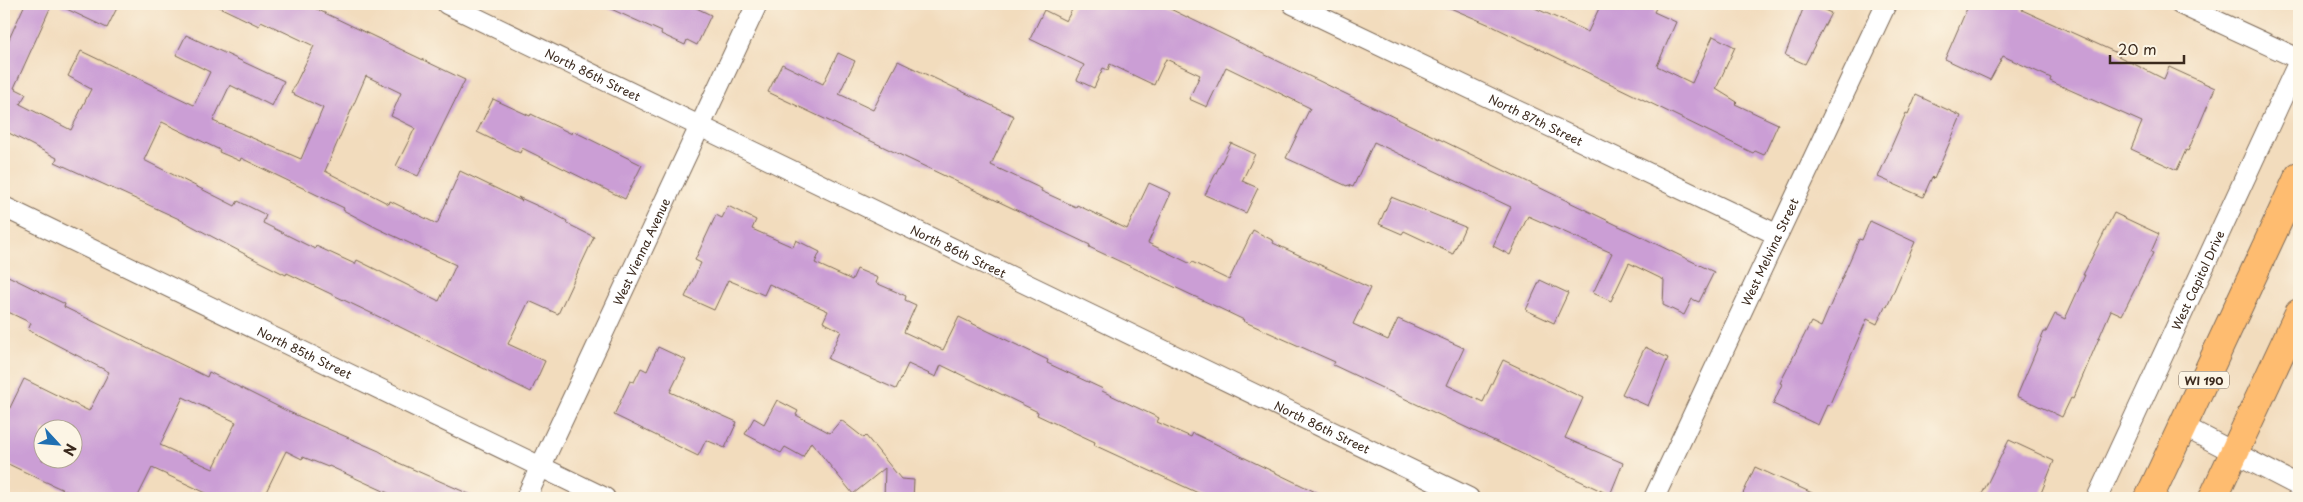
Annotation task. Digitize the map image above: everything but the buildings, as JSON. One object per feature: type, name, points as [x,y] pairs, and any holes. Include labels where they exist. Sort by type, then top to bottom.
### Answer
[{"type":"main road","name":"WI 190","points":[[2149,498],[2299,176]]},
{"type":"main road","points":[[2213,498],[2299,313]]},
{"type":"street","name":"North 86th Street","points":[[447,4],[1469,498]]},
{"type":"street","name":"West Vienna Avenue","points":[[526,498],[757,4]]},
{"type":"street","name":"North 87th Street","points":[[1293,4],[1778,235]]},
{"type":"street","name":"West Melvina Street","points":[[1654,498],[1886,4]]},
{"type":"street","points":[[2180,4],[2299,60]]},
{"type":"street","name":"West Capitol Drive","points":[[2097,498],[2299,60]]},
{"type":"street","name":"North 85th Street","points":[[4,207],[605,498]]},
{"type":"street","points":[[2183,426],[2299,486]]}]
